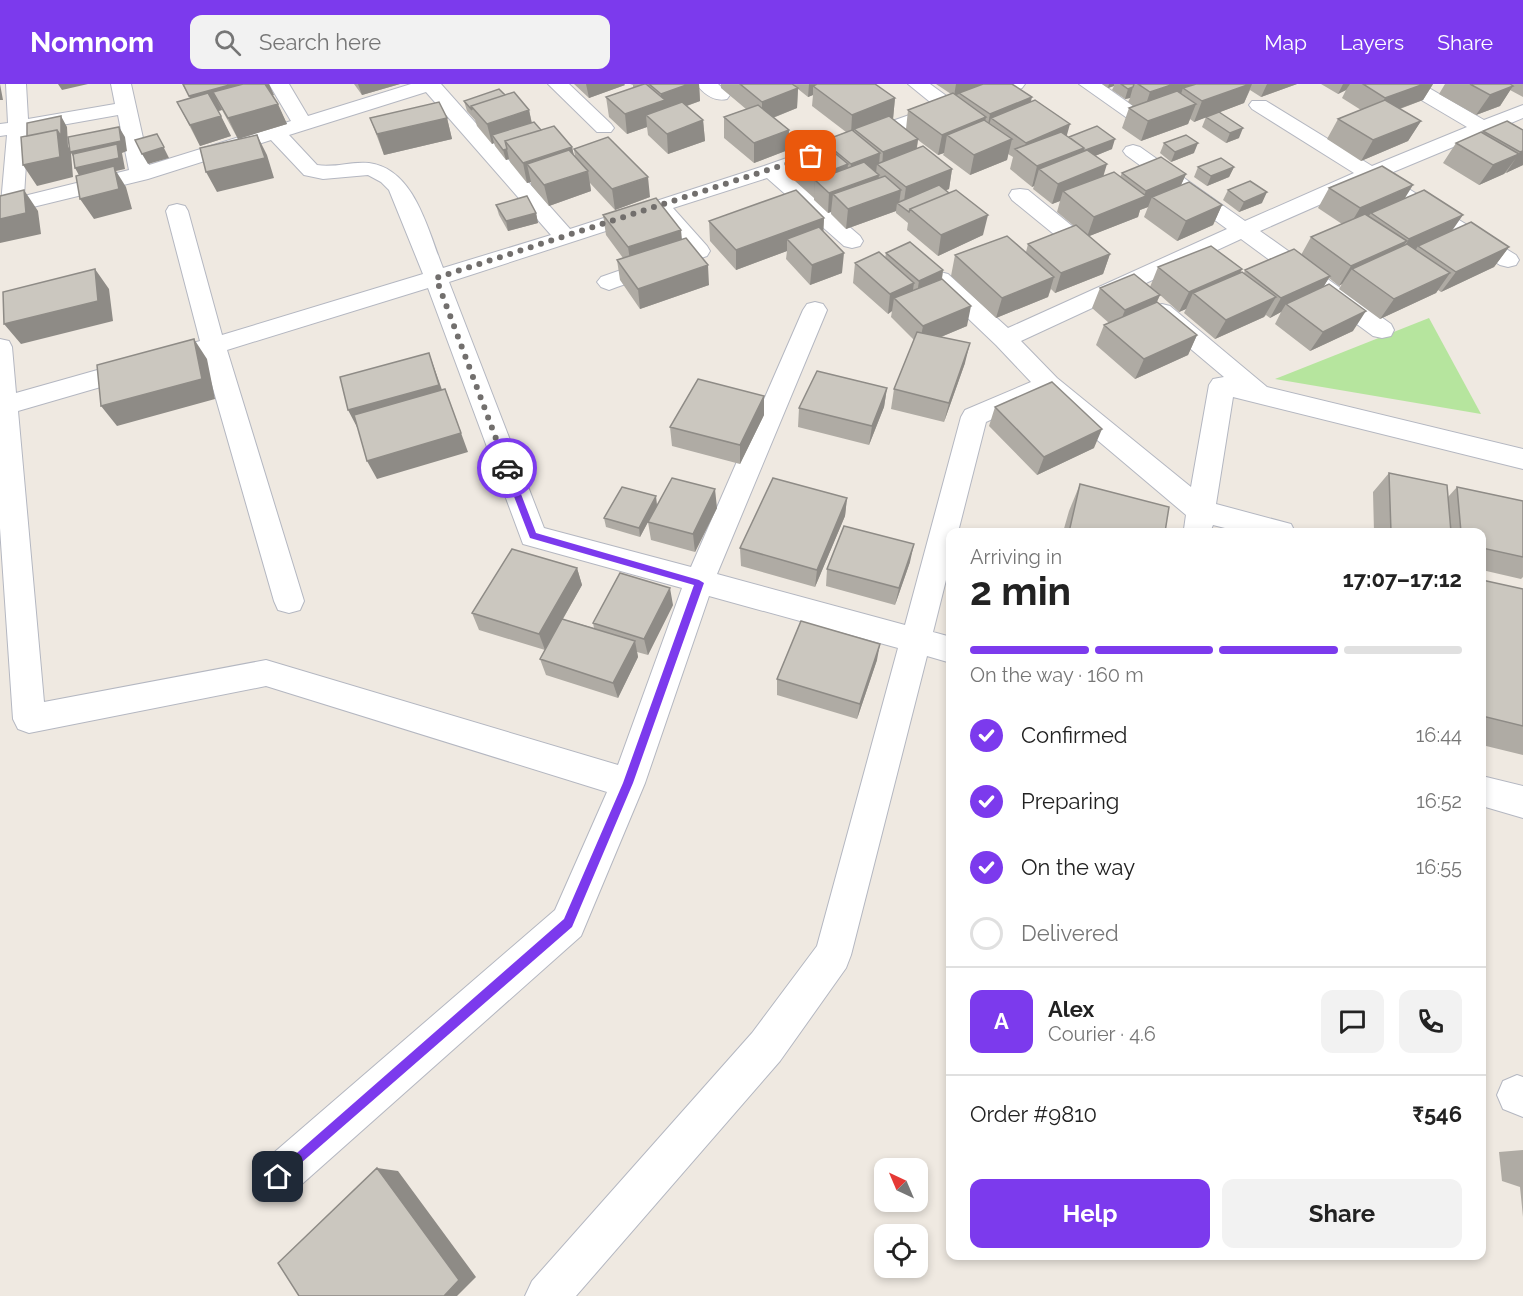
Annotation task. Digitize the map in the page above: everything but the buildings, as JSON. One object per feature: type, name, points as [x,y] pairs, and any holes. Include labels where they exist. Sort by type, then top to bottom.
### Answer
[{"type":"street","points":[[15,84],[9,128],[6,206],[140,174],[430,84],[565,237]]},
{"type":"street","points":[[121,84],[140,174]]},
{"type":"street","points":[[279,84],[303,125]]},
{"type":"street","points":[[558,84],[604,128]]},
{"type":"street","points":[[918,84],[949,108]]},
{"type":"street","points":[[1089,84],[1137,116]]},
{"type":"street","points":[[1408,84],[1523,151]]},
{"type":"street","points":[[2,406],[213,346],[660,207],[732,181],[900,134],[949,108],[1012,92]]},
{"type":"street","points":[[1259,105],[1508,260]]},
{"type":"street","points":[[9,128],[126,108]]},
{"type":"street","points":[[1005,339],[1242,230],[1523,111]]},
{"type":"street","points":[[276,133],[310,171],[370,168],[391,177],[399,188],[436,278],[533,536],[946,649]]},
{"type":"street","points":[[1133,151],[1382,330]]},
{"type":"street","points":[[771,170],[852,241]]},
{"type":"street","points":[[1020,195],[1262,395]]},
{"type":"street","points":[[609,282],[699,251],[660,207]]},
{"type":"street","points":[[177,211],[213,346],[289,601]]},
{"type":"street","points":[[926,267],[1005,339],[1048,384],[1199,522],[1248,528]]},
{"type":"street","points":[[278,1177],[568,923],[628,783],[699,583],[815,310]]},
{"type":"street","points":[[0,347],[7,554],[29,719],[266,672],[628,783]]},
{"type":"street","points":[[547,1296],[766,1047],[833,955],[974,417],[1048,384]]},
{"type":"street","points":[[1199,522],[1222,385],[1523,459]]},
{"type":"street","points":[[1486,792],[1523,802]]},
{"type":"green space","points":[[1429,318],[1481,414],[1275,379]]},
{"type":"way so far","points":[[507,468],[436,278],[811,156]]},
{"type":"route","points":[[278,1177],[568,923],[628,783],[699,583],[533,536],[507,468]]}]
